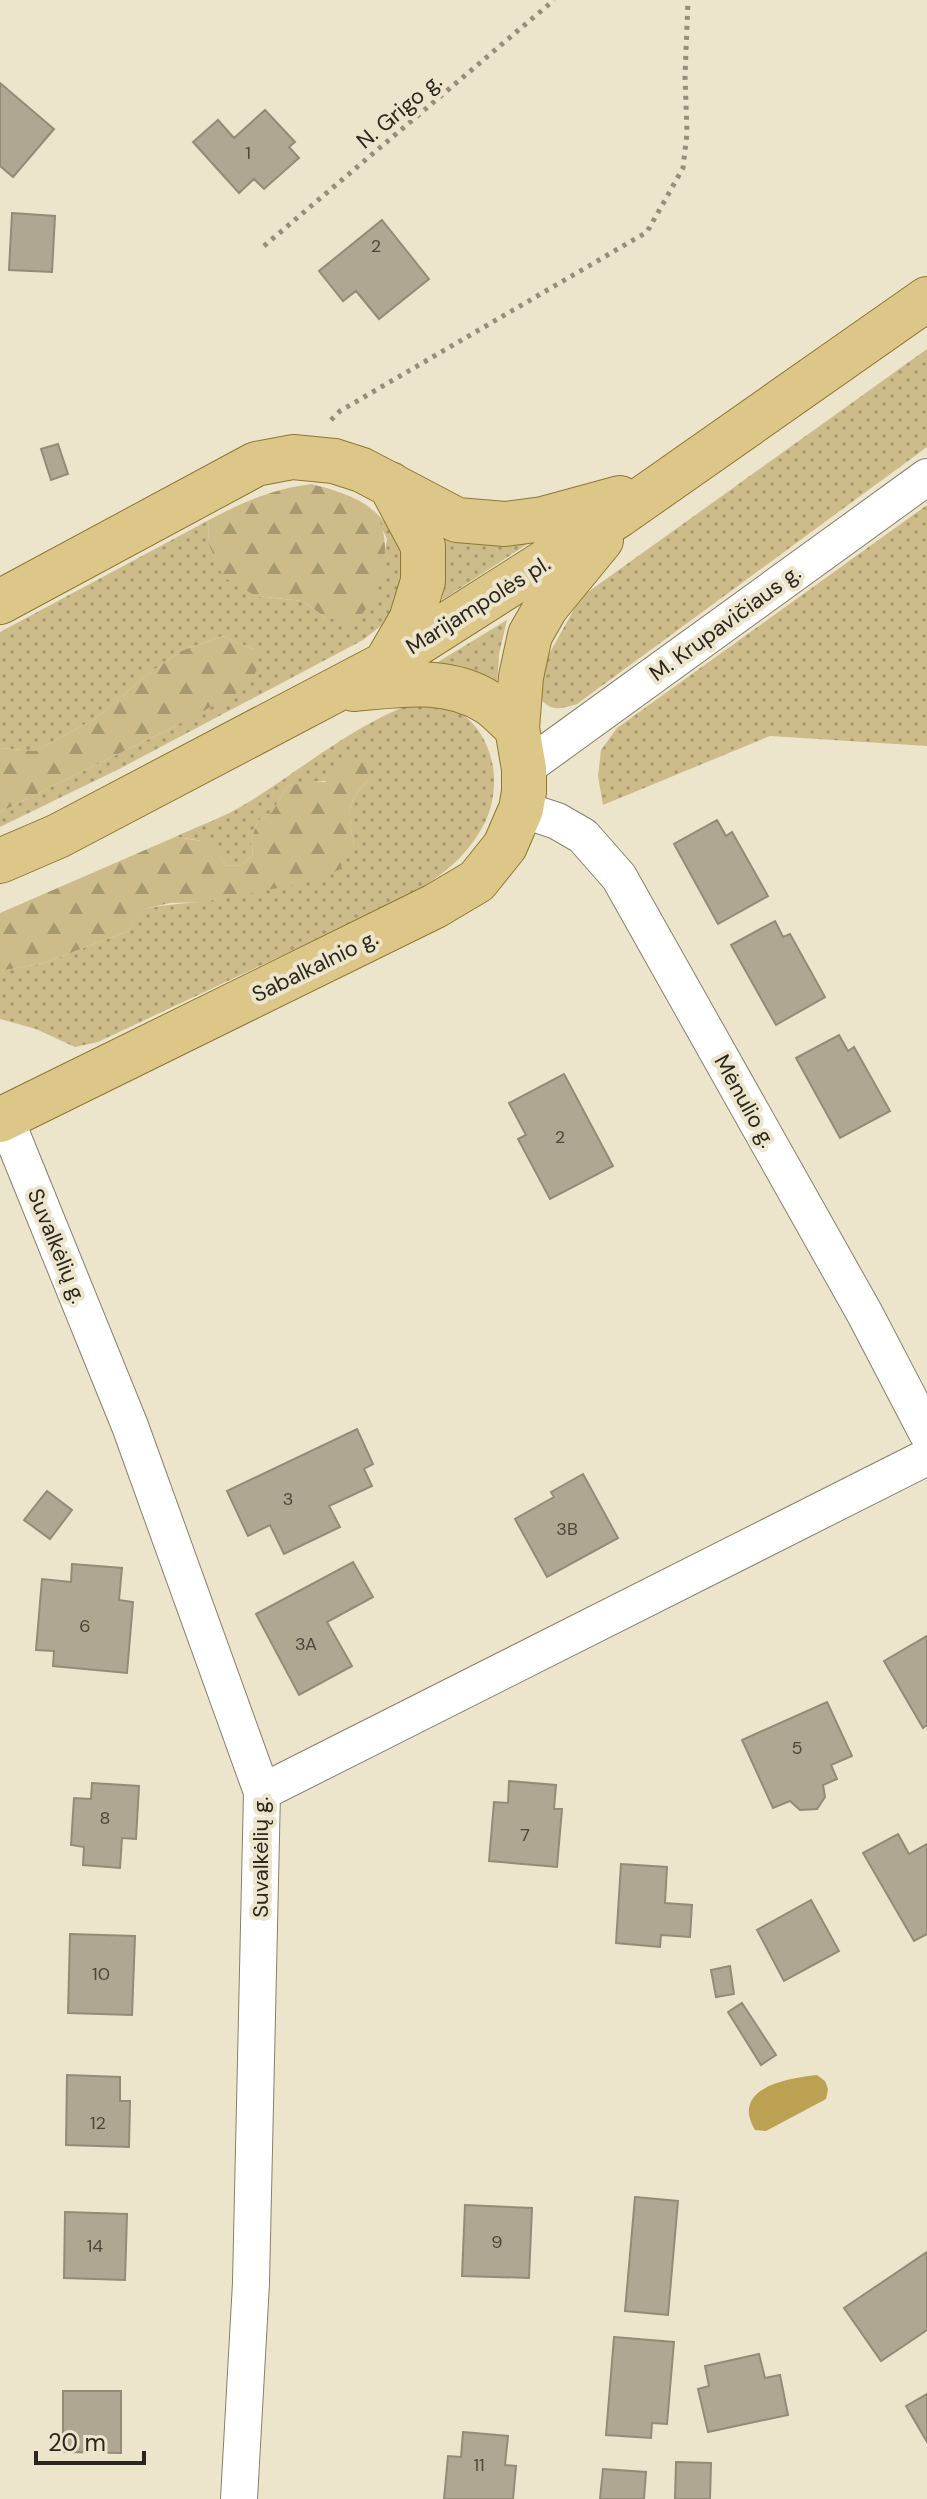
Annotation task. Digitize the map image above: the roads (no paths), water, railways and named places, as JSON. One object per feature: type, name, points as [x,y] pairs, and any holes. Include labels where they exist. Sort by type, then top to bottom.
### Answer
[{"type":"main road","name":"Marijampolės pl.","points":[[0,861],[58,836],[385,664],[664,485],[927,299]]},
{"type":"main road","points":[[0,602],[256,464],[293,457],[334,461],[362,470],[457,520],[505,524],[543,519],[664,485]]},
{"type":"main road","points":[[385,664],[411,620],[423,581],[423,546],[390,484]]},
{"type":"main road","name":"Sabalkalnio g.","points":[[2,1119],[435,906],[477,881],[505,846],[521,769],[521,677],[530,635],[546,607],[586,561],[619,515]]},
{"type":"main road","points":[[337,691],[421,683],[457,687],[490,703],[521,769]]},
{"type":"street","name":"M. Krupavičiaus g.","points":[[521,769],[927,477]]},
{"type":"street","name":"Mėnulio g.","points":[[521,769],[557,821],[583,836],[619,877],[865,1314],[927,1433]]},
{"type":"street","name":"Suvalkėlių g.","points":[[2,1119],[130,1426],[262,1792],[251,2283],[239,2499]]},
{"type":"street","points":[[262,1792],[927,1457]]}]
